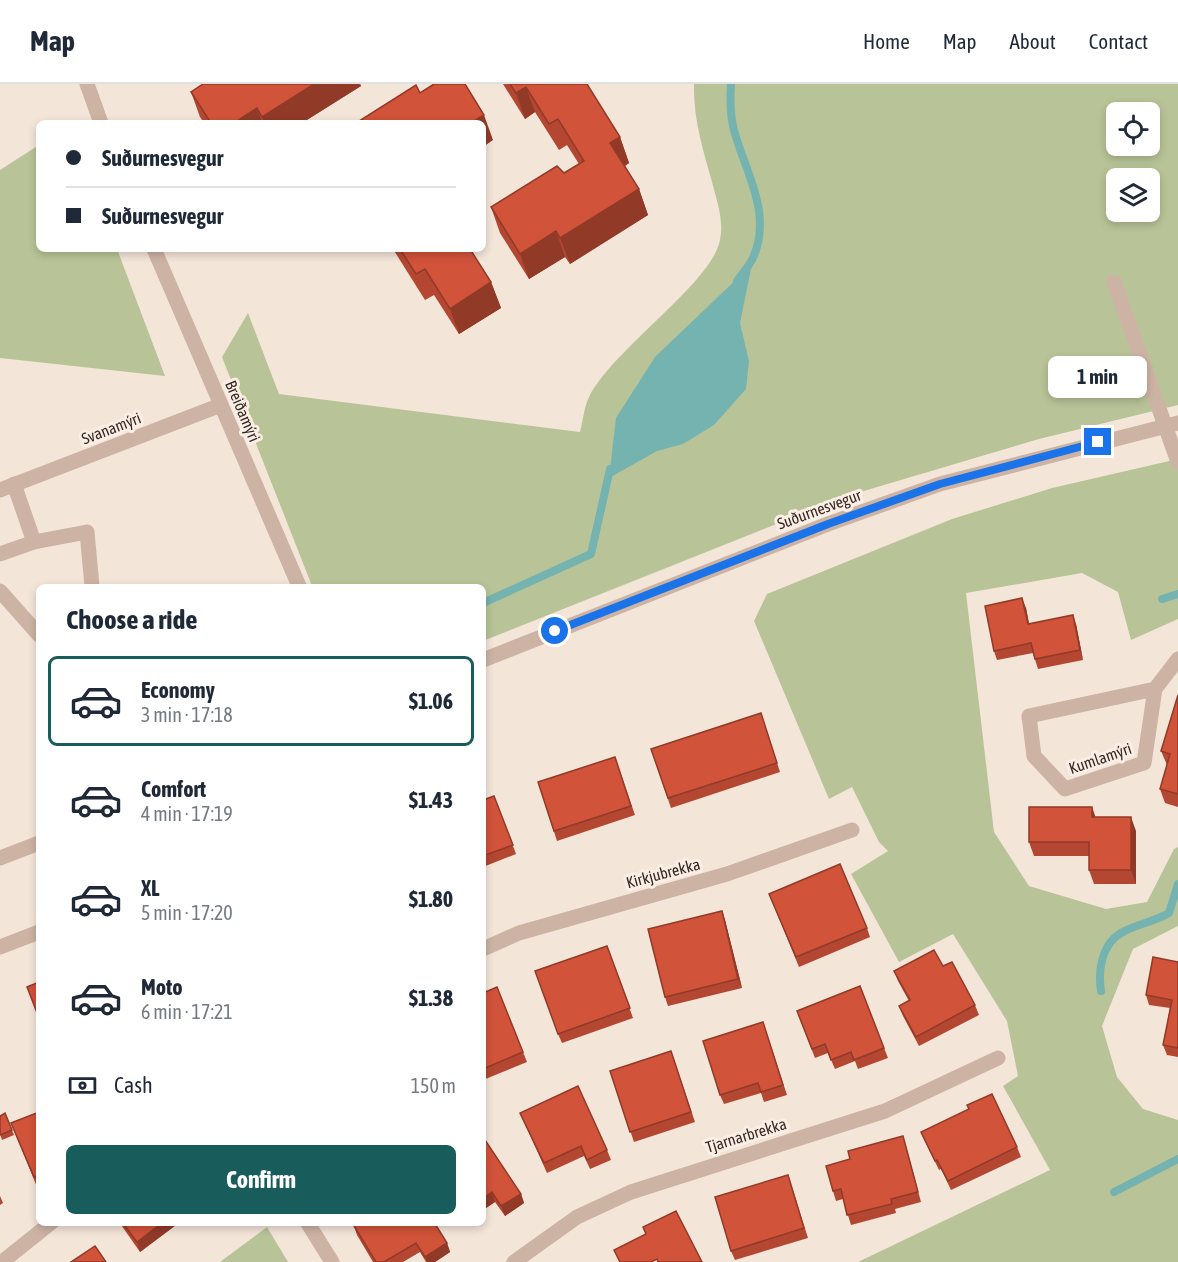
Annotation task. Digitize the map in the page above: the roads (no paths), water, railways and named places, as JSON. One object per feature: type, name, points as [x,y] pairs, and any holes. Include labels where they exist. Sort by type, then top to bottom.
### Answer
[{"type":"street","points":[[87,84],[100,120]]},
{"type":"street","name":"Breiðamýri","points":[[155,252],[298,584]]},
{"type":"street","points":[[1114,282],[1171,424],[1178,462]]},
{"type":"street","name":"Svanamýri","points":[[34,542],[7,487],[221,405]]},
{"type":"street","name":"Suðurnesvegur","points":[[486,659],[828,524],[940,484],[1171,424]]},
{"type":"street","points":[[0,554],[34,542],[87,532],[92,584]]},
{"type":"street","points":[[0,591],[36,632]]},
{"type":"street","name":"Kumlamýri","points":[[1155,689],[1029,716],[1034,756],[1065,789],[1144,763],[1155,689],[1178,659]]},
{"type":"street","name":"Kirkjubrekka","points":[[486,948],[519,933],[771,860],[852,830]]},
{"type":"street","points":[[0,858],[36,844]]},
{"type":"street","points":[[0,948],[36,933]]},
{"type":"street","name":"Tjarnarbrekka","points":[[514,1262],[577,1217],[631,1192],[885,1111],[998,1058]]},
{"type":"street","points":[[2,1262],[47,1226]]},
{"type":"street","points":[[310,1226],[332,1262]]},
{"type":"water","points":[[753,259],[740,323],[749,361],[746,389],[714,425],[683,444],[657,451],[609,478],[616,418],[655,357],[744,272]]},
{"type":"waterway","points":[[731,84],[733,124],[755,193],[760,225],[753,258],[737,281]]},
{"type":"waterway","points":[[486,602],[591,554],[610,469]]},
{"type":"waterway","points":[[1162,599],[1178,594]]},
{"type":"waterway","points":[[1101,991],[1102,959],[1109,944],[1126,930],[1169,913],[1178,884]]},
{"type":"waterway","points":[[1114,1192],[1178,1159]]}]
